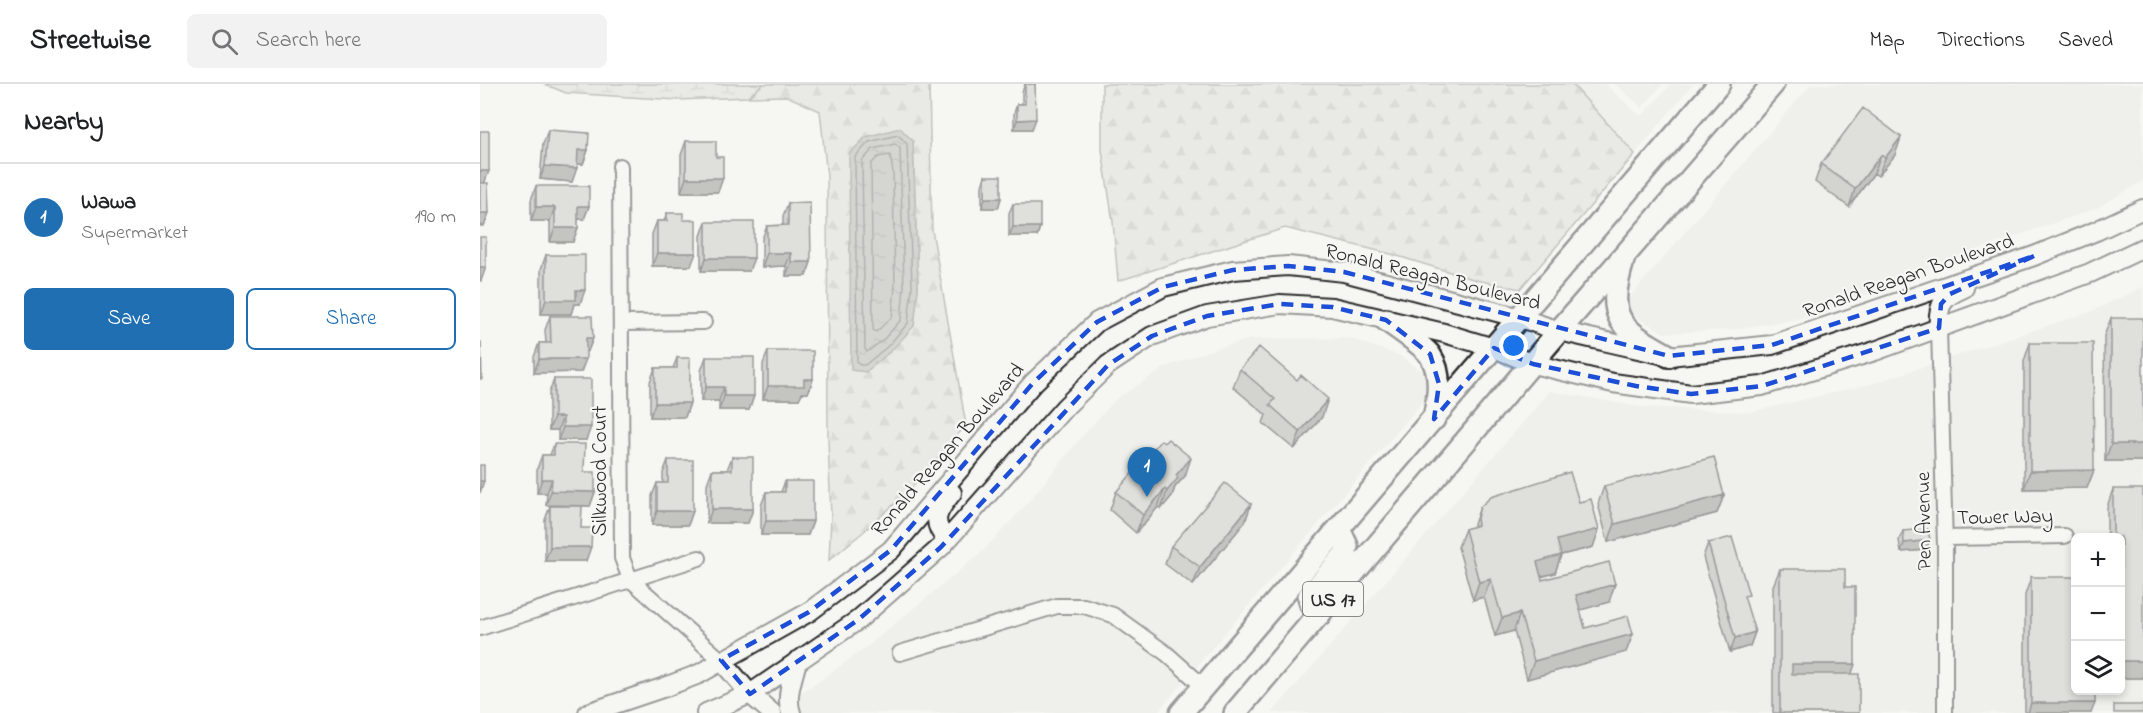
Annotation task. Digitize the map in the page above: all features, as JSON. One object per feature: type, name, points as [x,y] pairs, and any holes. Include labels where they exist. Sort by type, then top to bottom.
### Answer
[{"type":"main road","name":"US 17","points":[[1182,713],[1719,84]]},
{"type":"main road","name":"US 17","points":[[1235,713],[1559,331],[1773,84]]},
{"type":"main road","name":"Ronald Reagan Boulevard","points":[[588,713],[699,674],[809,612],[891,550],[1033,383],[1096,322],[1163,287],[1233,270],[1288,266],[1344,272],[1520,318],[1559,331],[1669,356],[1772,345],[2034,256],[2143,209]]},
{"type":"main road","points":[[706,713],[750,694],[858,620],[946,540],[1065,407],[1108,365],[1152,336],[1207,316],[1280,304],[1332,307],[1444,333],[1494,348],[1533,364],[1613,383],[1691,394],[1762,386],[1875,351],[2090,273],[2143,248]]},
{"type":"main road","points":[[1939,328],[1938,316],[1941,304],[1950,294],[2010,271],[2034,256]]},
{"type":"main road","points":[[1624,257],[1618,278],[1616,315],[1637,338],[1669,356]]},
{"type":"main road","points":[[1386,320],[1430,354],[1439,384],[1434,419]]},
{"type":"main road","points":[[946,540],[937,528],[936,520],[940,509],[980,456],[995,427]]},
{"type":"main road","points":[[1320,614],[1311,604],[1309,596],[1346,553],[1347,546],[1339,529]]},
{"type":"main road","points":[[721,660],[750,694],[772,713]]},
{"type":"main road","points":[[791,713],[790,690],[797,661]]},
{"type":"street","name":"Silkwood Court","points":[[620,166],[622,558],[630,579]]},
{"type":"street","points":[[621,322],[704,322]]},
{"type":"street","name":"Pen Avenue","points":[[1939,328],[1945,538],[1945,713]]},
{"type":"street","name":"Tower Way","points":[[1945,538],[2065,536]]},
{"type":"street","points":[[480,628],[699,558]]},
{"type":"street","points":[[630,579],[721,660]]},
{"type":"street","points":[[900,653],[1057,606],[1084,606],[1113,615],[1167,654],[1204,687]]},
{"type":"highlighted area","points":[[2034,256],[1950,294],[1941,304],[1939,328],[1762,386],[1691,394],[1636,386],[1533,364],[1494,348],[1434,419],[1439,384],[1430,354],[1386,320],[1332,307],[1280,304],[1207,316],[1152,336],[1108,365],[941,547],[858,620],[750,694],[721,660],[809,612],[891,550],[1033,383],[1097,322],[1163,287],[1233,270],[1288,266],[1344,272],[1669,356],[1772,345]]},
{"type":"shaded area","points":[[1572,84],[1605,84],[1638,114],[1643,115],[1671,84],[1693,84],[1635,154]]},
{"type":"shaded area","points":[[1615,84],[1663,84],[1642,108]]},
{"type":"shaded area","points":[[1811,84],[2143,84],[2143,181],[2097,208],[1957,257],[1814,316],[1730,330],[1664,333],[1623,309],[1623,305]]},
{"type":"shaded area","points":[[2143,287],[2143,713],[1272,713],[1550,391],[1641,407],[1751,412],[1874,383],[2092,311]]},
{"type":"shaded area","points":[[1349,338],[1401,356],[1430,377],[1431,392],[1157,713],[798,713],[797,694],[818,682],[869,645],[982,552],[1024,507],[1116,399],[1166,367],[1211,350],[1251,339]]},
{"type":"green space","points":[[544,84],[763,84],[748,97],[678,100],[566,93]]},
{"type":"green space","points":[[763,84],[929,84],[932,230],[966,425],[910,490],[829,560],[831,517],[828,440],[827,176],[820,111],[787,96],[748,97]],"holes":[[[913,141],[918,288],[914,326]]]},
{"type":"green space","points":[[1102,84],[1572,84],[1635,154],[1520,289],[1476,280],[1391,254],[1285,228],[1118,281],[1113,222],[1102,150]]},
{"type":"water","points":[[900,128],[913,141],[918,288],[914,326],[892,350],[866,372],[851,370],[849,154],[866,137]]},
{"type":"building","points":[[1025,84],[1035,84],[1036,119],[1017,120],[1017,104],[1025,104]]},
{"type":"building","points":[[1863,108],[1901,137],[1885,158],[1881,155],[1855,189],[1821,164]]},
{"type":"building","points":[[548,130],[589,133],[588,150],[578,150],[577,168],[545,166]]},
{"type":"building","points":[[480,131],[489,131],[489,171],[480,171]]},
{"type":"building","points":[[686,141],[716,141],[716,157],[723,157],[723,178],[686,178]]},
{"type":"building","points":[[985,176],[1001,176],[1001,198],[985,198]]},
{"type":"building","points":[[480,183],[488,183],[489,213],[480,213]]},
{"type":"building","points":[[536,186],[589,186],[589,206],[578,206],[578,228],[555,228],[555,207],[536,207]]},
{"type":"building","points":[[810,202],[811,262],[791,262],[791,253],[767,253],[767,226],[788,225],[788,203]]},
{"type":"building","points":[[1013,204],[1040,204],[1040,227],[1013,227]]},
{"type":"building","points":[[667,213],[683,213],[683,220],[696,220],[696,253],[657,253],[657,221],[667,221]]},
{"type":"building","points":[[706,222],[754,222],[754,258],[706,258]]},
{"type":"building","points":[[480,237],[486,237],[486,267],[480,267]]},
{"type":"building","points":[[546,255],[585,255],[585,290],[576,290],[576,300],[546,300]]},
{"type":"building","points":[[550,316],[592,316],[593,338],[586,338],[586,359],[539,359],[539,343],[551,343]]},
{"type":"building","points":[[2111,318],[2143,318],[2143,444],[2111,444]]},
{"type":"building","points":[[481,342],[482,379],[480,379]]},
{"type":"building","points":[[2030,343],[2093,343],[2094,470],[2030,471]]},
{"type":"building","points":[[1259,347],[1297,380],[1301,375],[1328,399],[1300,432],[1270,405],[1275,399],[1240,369]]},
{"type":"building","points":[[768,351],[813,351],[813,379],[804,379],[804,386],[768,386]]},
{"type":"building","points":[[706,357],[754,357],[754,396],[724,396],[724,387],[706,387]]},
{"type":"building","points":[[677,358],[690,358],[690,403],[655,403],[655,368],[677,368]]},
{"type":"building","points":[[554,379],[591,379],[591,427],[563,427],[563,417],[554,417]]},
{"type":"building","points":[[1168,439],[1191,458],[1176,475],[1178,478],[1167,491],[1165,489],[1143,515],[1116,492],[1161,440],[1164,443]]},
{"type":"building","points":[[554,444],[585,444],[584,472],[595,472],[595,492],[551,491],[552,479],[542,479],[542,455],[554,455]]},
{"type":"building","points":[[732,457],[753,457],[753,509],[712,509],[712,470],[732,470]]},
{"type":"building","points":[[1714,457],[1724,495],[1615,524],[1604,486]]},
{"type":"building","points":[[668,460],[693,460],[693,511],[657,511],[657,483],[668,483]]},
{"type":"building","points":[[480,465],[484,465],[484,481],[480,481]]},
{"type":"building","points":[[1570,472],[1579,502],[1591,499],[1599,529],[1557,540],[1561,555],[1537,562],[1542,580],[1609,562],[1615,584],[1576,595],[1585,628],[1628,616],[1633,634],[1534,661],[1520,613],[1502,618],[1491,579],[1479,582],[1465,529],[1478,525],[1480,507],[1491,497]]},
{"type":"building","points":[[785,481],[813,481],[813,521],[766,521],[766,492],[785,492]]},
{"type":"building","points":[[1225,483],[1251,504],[1200,567],[1171,546]]},
{"type":"building","points":[[2113,489],[2143,489],[2143,661],[2125,661],[2125,533],[2113,533]]},
{"type":"building","points":[[550,506],[582,506],[581,528],[592,528],[591,547],[550,547]]},
{"type":"building","points":[[1928,529],[1930,540],[1904,543],[1903,531]]},
{"type":"building","points":[[1732,537],[1749,595],[1744,596],[1755,632],[1735,638],[1708,543]]},
{"type":"building","points":[[1780,569],[1845,569],[1845,587],[1855,587],[1855,664],[1792,664],[1792,674],[1859,674],[1859,713],[1780,713]]},
{"type":"building","points":[[2031,577],[2071,577],[2071,695],[2095,695],[2095,703],[2031,703]]},
{"type":"building","points":[[2114,705],[2143,705],[2143,713],[2114,713]]},
{"type":"place","name":"Wawa","points":[[1147,497]]}]
